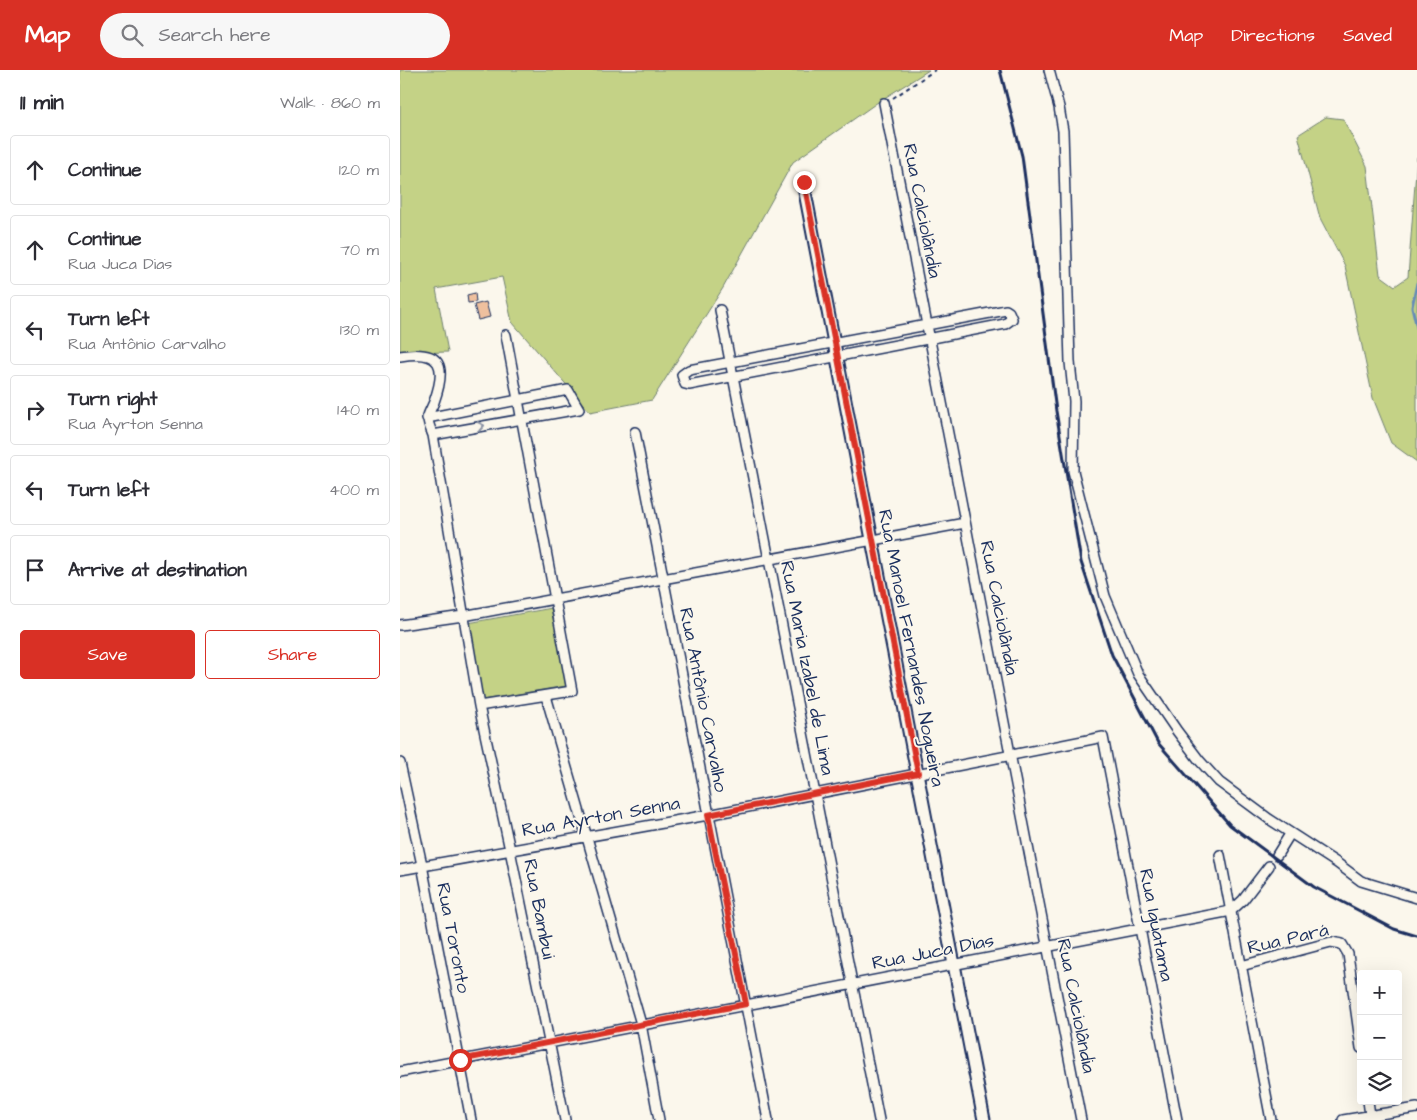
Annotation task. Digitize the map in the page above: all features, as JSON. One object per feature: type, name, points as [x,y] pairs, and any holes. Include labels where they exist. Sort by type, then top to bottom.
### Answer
[{"type":"street","points":[[1049,70],[1063,131],[1070,362],[1074,401],[1072,471],[1105,596],[1138,674],[1199,760],[1219,782],[1290,834],[1337,863],[1361,881],[1417,898]]},
{"type":"street","name":"Rua Calciolândia","points":[[884,103],[1081,1120]]},
{"type":"street","name":"Rua Manoel Fernandes Nogueira","points":[[804,182],[984,1120]]},
{"type":"street","name":"Rua Maria Izabel de Lima","points":[[720,310],[878,1120]]},
{"type":"street","points":[[1006,310],[1011,315],[1010,322],[1005,324],[930,340],[689,385],[685,384],[682,375],[689,370],[1006,310]]},
{"type":"street","points":[[479,706],[572,691],[506,335]]},
{"type":"street","points":[[400,356],[416,353],[430,355],[437,362],[440,370],[440,380],[427,418]]},
{"type":"street","points":[[427,418],[568,390],[578,409],[433,435]]},
{"type":"street","name":"Rua Bambui","points":[[427,418],[433,435],[479,706],[565,1120]]},
{"type":"street","name":"Rua Antônio Carvalho","points":[[635,432],[768,1120]]},
{"type":"street","points":[[400,625],[463,616],[966,523]]},
{"type":"street","points":[[546,696],[641,1024],[659,1120]]},
{"type":"street","name":"Rua Ayrton Senna","points":[[400,870],[708,815],[1103,736]]},
{"type":"street","name":"Rua Iguatama","points":[[1103,736],[1177,1120]]},
{"type":"street","name":"Rua Toronto","points":[[400,763],[471,1120]]},
{"type":"street","points":[[1277,855],[1290,834]]},
{"type":"street","points":[[1220,855],[1272,1120]]},
{"type":"street","points":[[1230,911],[1243,900],[1269,866]]},
{"type":"street","name":"Rua Juca Dias","points":[[400,1072],[1230,911]]},
{"type":"street","name":"Rua Pará","points":[[1241,966],[1331,942],[1342,944],[1348,954],[1357,1019]]},
{"type":"street","points":[[1369,1105],[1370,1115]]},
{"type":"street","points":[[1343,1120],[1417,1108]]},
{"type":"path","points":[[884,103],[935,70]]},
{"type":"green space","points":[[400,70],[929,70],[878,102],[793,162],[723,288],[652,400],[590,412],[512,322],[502,277],[436,289],[448,352],[400,355]]},
{"type":"green space","points":[[1326,117],[1343,119],[1367,166],[1380,275],[1395,286],[1408,277],[1417,157],[1417,462],[1391,443],[1373,398],[1345,266],[1320,218],[1298,135]]},
{"type":"green space","points":[[552,608],[566,686],[482,700],[468,623]]},
{"type":"building","points":[[475,293],[476,302],[468,303],[467,295]]},
{"type":"building","points":[[486,302],[490,317],[478,320],[474,305]]},
{"type":"waterway","points":[[1417,283],[1412,307],[1417,328]]},
{"type":"railway","points":[[1000,70],[1022,156],[1056,411],[1081,562],[1112,655],[1158,743],[1230,825],[1314,887],[1394,929],[1417,936]]},
{"type":"route","points":[[460,1060],[746,1004],[708,815],[918,773],[804,182]]}]
